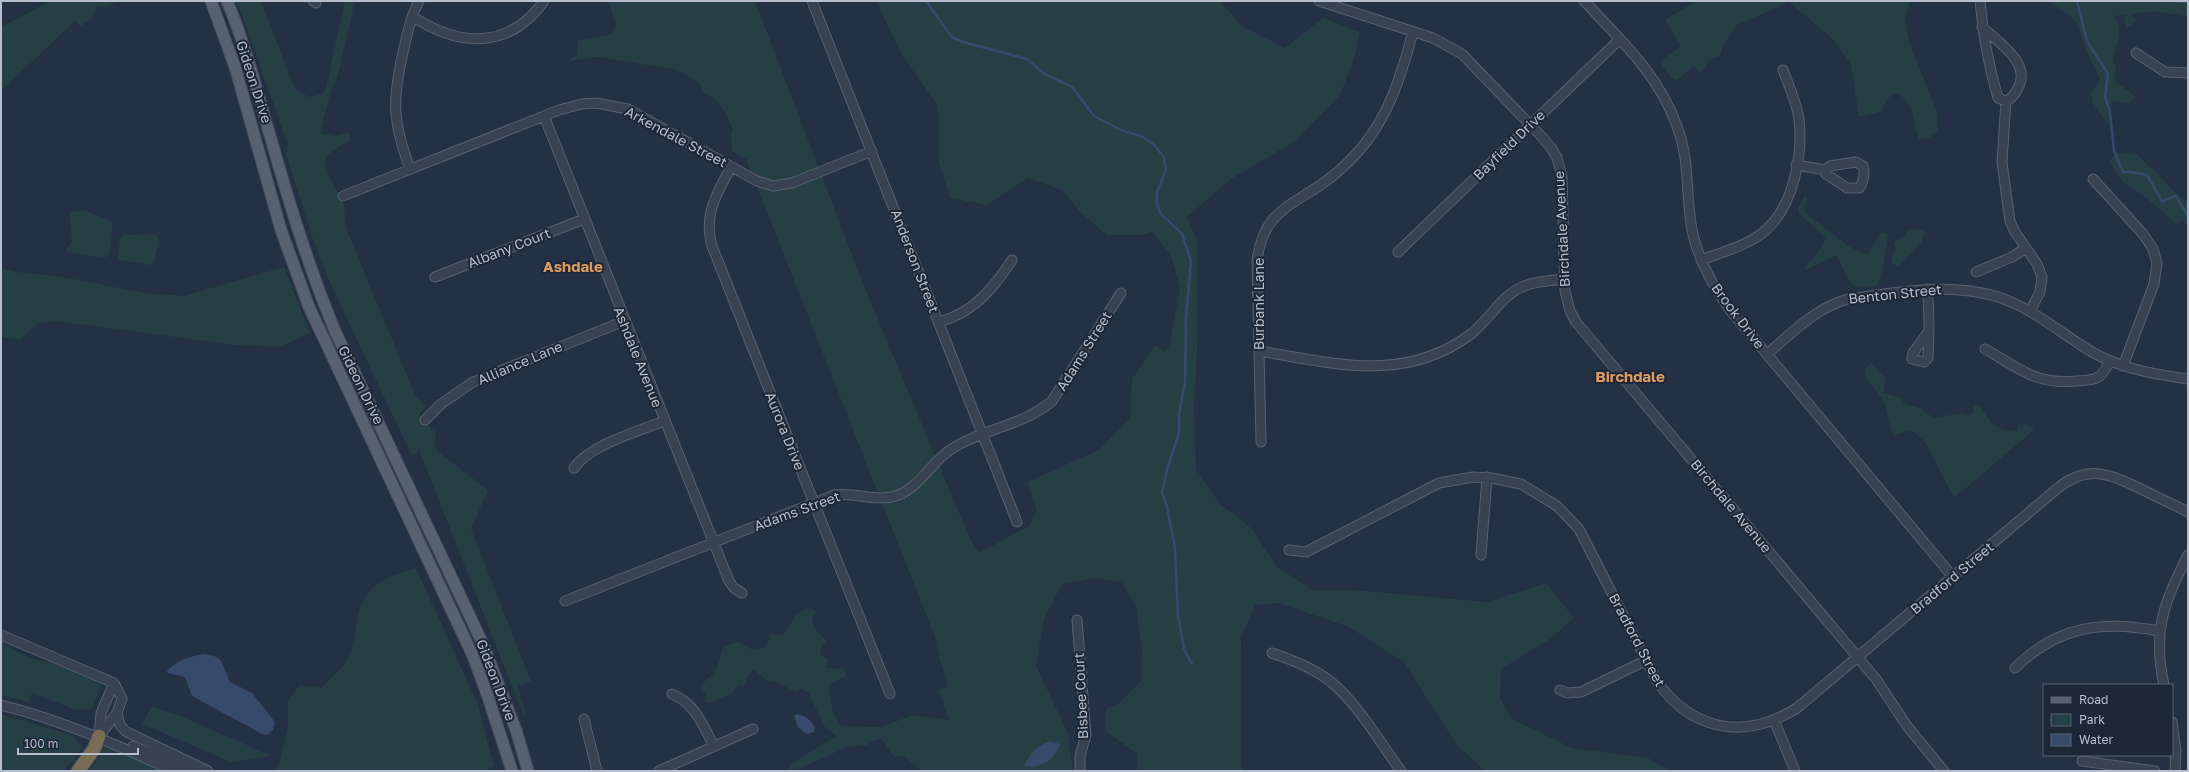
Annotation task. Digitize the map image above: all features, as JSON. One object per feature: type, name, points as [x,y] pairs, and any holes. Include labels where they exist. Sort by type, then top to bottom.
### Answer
[{"type":"highway","points":[[78,771],[94,749],[99,736]]},
{"type":"main road","name":"Gideon Drive","points":[[211,1],[250,113],[281,230],[298,279],[328,353],[472,656],[487,694],[512,771]]},
{"type":"main road","name":"Gideon Drive","points":[[227,1],[242,41],[288,198],[320,294],[335,331],[489,657],[514,724],[528,771]]},
{"type":"main road","points":[[422,549],[436,542]]},
{"type":"street","points":[[410,169],[397,128],[395,96],[412,16],[419,1]]},
{"type":"street","points":[[412,16],[447,34],[463,39],[482,39],[506,33],[516,27],[534,13],[544,1]]},
{"type":"street","name":"Anderson Street","points":[[812,1],[1017,522]]},
{"type":"street","name":"Birchdale Avenue","points":[[1319,1],[1443,42],[1462,54],[1552,149],[1562,176],[1564,279],[1567,302],[1576,322],[1876,679],[1918,741],[1944,771]]},
{"type":"street","name":"Brook Drive","points":[[1584,1],[1620,39],[1652,77],[1663,94],[1677,126],[1687,165],[1690,221],[1701,260],[1718,294],[1953,577]]},
{"type":"street","points":[[1980,1],[1986,57],[1998,98],[2006,101]]},
{"type":"street","points":[[1982,27],[2016,59],[2021,69],[2021,82],[2012,97],[2006,101]]},
{"type":"street","name":"Burbank Lane","points":[[1261,442],[1257,261],[1263,236],[1276,215],[1341,168],[1370,137],[1394,93],[1412,32]]},
{"type":"street","name":"Bayfield Drive","points":[[1398,252],[1620,39]]},
{"type":"street","points":[[2136,53],[2165,72],[2188,73]]},
{"type":"street","points":[[1701,260],[1748,242],[1767,229],[1780,213],[1789,192],[1796,165],[1799,119],[1783,70]]},
{"type":"street","points":[[2006,101],[2002,157],[2012,227],[2040,270],[2042,280],[2040,292],[2030,311]]},
{"type":"street","name":"Arkendale Street","points":[[343,196],[544,116],[582,104],[617,106],[638,113],[764,184],[783,185],[872,151]]},
{"type":"street","name":"Ashdale Avenue","points":[[544,116],[713,543],[729,581],[734,588],[742,593]]},
{"type":"street","points":[[1796,165],[1826,170]]},
{"type":"street","name":"Aurora Drive","points":[[731,166],[710,208],[708,228],[710,239],[890,694]]},
{"type":"street","points":[[2093,179],[2143,234],[2152,249],[2157,263],[2154,284],[2123,366]]},
{"type":"street","name":"Albany Court","points":[[435,277],[584,219]]},
{"type":"street","points":[[1976,272],[2012,257],[2026,248]]},
{"type":"street","points":[[939,322],[958,315],[977,303],[1000,279],[1012,260]]},
{"type":"street","points":[[1259,351],[1356,367],[1410,362],[1442,351],[1460,342],[1481,326],[1505,298],[1521,287],[1530,283],[1564,279]]},
{"type":"street","points":[[1927,289],[1930,331]]},
{"type":"street","name":"Benton Street","points":[[1767,354],[1813,315],[1836,302],[1848,299],[1927,289],[1959,289],[1978,292],[2002,299],[2030,311],[2084,347],[2110,361],[2148,373],[2188,379]]},
{"type":"street","name":"Adams Street","points":[[565,601],[814,503],[844,493],[882,498],[901,494],[912,488],[946,453],[983,434],[1036,412],[1052,401],[1121,293]]},
{"type":"street","name":"Alliance Lane","points":[[425,420],[441,404],[473,382],[624,321]]},
{"type":"street","points":[[1985,349],[2034,377],[2053,382],[2095,379],[2103,374],[2110,361]]},
{"type":"street","points":[[574,468],[578,461],[594,450],[664,421]]},
{"type":"street","name":"Bradford Street","points":[[1289,550],[1306,552],[1439,483],[1460,479],[1487,477],[1521,484],[1544,496],[1568,517],[1586,540],[1667,696],[1685,711],[1698,719],[1721,726],[1738,727],[1774,720],[1797,708],[2058,488],[2080,475],[2102,473],[2117,477],[2188,512]]},
{"type":"street","points":[[1481,555],[1487,477]]},
{"type":"street","points":[[2164,684],[2159,662],[2159,631],[2168,595],[2188,555]]},
{"type":"street","name":"Bisbee Court","points":[[1077,620],[1086,735],[1080,756],[1080,771]]},
{"type":"street","points":[[2015,668],[2044,645],[2075,631],[2122,625],[2159,631]]},
{"type":"street","points":[[1,635],[114,683],[122,699],[117,713],[99,736]]},
{"type":"street","points":[[1272,652],[1311,669],[1340,690],[1351,702],[1401,771]]},
{"type":"street","points":[[1560,690],[1568,693],[1581,692],[1647,660]]},
{"type":"street","points":[[99,736],[101,713],[114,683]]},
{"type":"street","points":[[672,694],[687,702],[693,709],[714,746]]},
{"type":"street","points":[[1,704],[54,719],[99,736],[174,771]]},
{"type":"street","points":[[117,713],[120,725],[125,731],[208,771]]},
{"type":"street","points":[[584,719],[597,771]]},
{"type":"street","points":[[1774,720],[1796,771]]},
{"type":"street","points":[[659,771],[753,728]]},
{"type":"street","points":[[2173,729],[2176,751],[2175,771]]},
{"type":"street","points":[[99,736],[132,745],[192,771]]},
{"type":"street","points":[[2082,761],[2155,771]]},
{"type":"green space","points":[[51,1],[118,1],[109,6],[96,7],[92,19],[81,26],[75,21],[1,91],[1,27]]},
{"type":"green space","points":[[236,1],[261,1],[292,82],[297,90],[309,97],[322,94],[326,88],[345,1],[355,1],[337,79],[331,90],[320,133],[335,136],[349,132],[350,140],[327,155],[325,162],[328,174],[344,205],[346,228],[415,395],[426,406],[418,416],[436,433],[434,445],[437,451],[488,490],[471,529],[531,681],[518,686],[525,711],[525,719],[419,450],[412,456],[332,287],[311,234],[286,153],[288,145]]},
{"type":"green space","points":[[608,1],[755,1],[862,281],[970,539],[979,553],[1029,526],[1037,510],[1027,482],[1099,450],[1130,418],[1132,379],[1155,345],[1165,351],[1169,346],[1180,289],[1171,255],[1152,232],[1142,235],[1107,235],[1081,213],[1062,190],[1028,178],[987,205],[950,198],[939,163],[938,106],[902,55],[876,1],[1220,1],[1242,26],[1285,48],[1323,18],[1360,32],[1354,59],[1340,95],[1294,142],[1231,179],[1187,217],[1198,242],[1197,352],[1194,408],[1196,469],[1219,503],[1251,528],[1277,567],[1313,590],[1355,590],[1487,602],[1546,583],[1574,618],[1550,639],[1501,669],[1500,698],[1512,719],[1572,748],[1648,758],[1671,771],[1485,771],[1456,744],[1404,662],[1349,627],[1278,603],[1255,605],[1241,638],[1242,771],[1137,771],[1138,754],[1105,731],[1106,709],[1118,704],[1141,681],[1142,650],[1136,606],[1121,582],[1093,578],[1062,584],[1044,619],[1036,666],[1068,733],[1073,771],[921,771],[904,756],[895,757],[881,739],[867,745],[847,747],[801,768],[786,771],[794,762],[836,736],[824,726],[809,693],[802,689],[795,692],[777,682],[767,681],[754,670],[747,677],[744,687],[738,685],[732,693],[710,703],[706,702],[706,694],[700,690],[701,687],[716,669],[723,648],[728,645],[738,642],[751,649],[764,648],[770,639],[770,634],[780,635],[786,632],[796,614],[810,607],[817,613],[812,616],[815,627],[827,641],[820,650],[821,655],[828,660],[827,668],[837,669],[843,667],[847,675],[829,685],[833,713],[842,726],[881,727],[913,715],[949,720],[939,690],[947,687],[933,632],[746,159],[732,152],[731,135],[733,130],[719,103],[704,93],[698,82],[677,70],[598,57],[568,61],[578,54],[578,40],[612,34],[616,26]]},
{"type":"green space","points":[[1696,1],[1910,1],[1905,19],[1910,44],[1937,112],[1938,130],[1929,138],[1919,139],[1911,109],[1898,93],[1891,95],[1884,105],[1883,111],[1859,117],[1851,65],[1834,40],[1789,2],[1737,25],[1723,45],[1720,56],[1709,60],[1703,70],[1699,72],[1694,66],[1677,80],[1672,79],[1660,63],[1681,46],[1665,20]]},
{"type":"green space","points":[[2049,1],[2188,1],[2188,17],[2153,11],[2132,14],[2136,22],[2127,27],[2123,18],[2128,14],[2114,16],[2118,24],[2119,38],[2114,55],[2116,66],[2114,79],[2135,97],[2129,103],[2112,101],[2108,125],[2093,103],[2091,93],[2100,80],[2089,57],[2076,21]]},
{"type":"green space","points":[[2133,152],[2151,167],[2188,203],[2188,228],[2184,221],[2176,223],[2140,193],[2123,182],[2109,161],[2118,153]]},
{"type":"green space","points":[[1805,196],[1807,199],[1804,210],[1806,213],[1848,246],[1867,255],[1880,234],[1885,232],[1888,235],[1883,267],[1878,285],[1858,288],[1848,280],[1837,255],[1806,270],[1804,268],[1819,251],[1826,238],[1798,213],[1798,207]]},
{"type":"green space","points":[[84,210],[113,222],[110,254],[104,258],[68,252],[66,249],[72,242],[69,212]]},
{"type":"green space","points":[[1905,230],[1923,230],[1925,232],[1921,243],[1898,267],[1891,263],[1895,248],[1894,243],[1906,234]]},
{"type":"green space","points":[[125,235],[156,235],[159,240],[154,263],[149,265],[119,260],[117,257],[121,237]]},
{"type":"green space","points":[[284,267],[310,333],[280,347],[235,345],[56,321],[37,324],[20,340],[1,336],[1,268],[17,272],[63,277],[144,293],[184,296]]},
{"type":"green space","points":[[1871,363],[1886,378],[1883,393],[1903,398],[1903,403],[1922,409],[1935,418],[1961,413],[1969,415],[1974,412],[1973,407],[1978,404],[1996,427],[2017,432],[2018,425],[2025,424],[2029,425],[2034,430],[1954,498],[1925,442],[1914,432],[1908,431],[1894,436],[1883,400],[1865,373],[1865,369]]},
{"type":"green space","points":[[416,568],[478,705],[494,766],[484,771],[271,771],[279,765],[288,726],[288,700],[300,685],[321,688],[346,662],[352,648],[361,605],[372,588],[387,578]]},
{"type":"green space","points":[[1,643],[32,659],[51,663],[87,676],[102,685],[92,709],[76,710],[32,693],[28,702],[1,695]]},
{"type":"green space","points":[[152,706],[180,716],[272,756],[231,762],[142,724]]},
{"type":"green space","points":[[1,714],[74,736],[82,748],[75,760],[63,771],[1,771]]},
{"type":"green space","points":[[104,746],[163,771],[89,771],[98,759]]},
{"type":"water","points":[[204,654],[211,655],[219,659],[224,666],[230,682],[252,693],[275,722],[273,730],[267,735],[262,734],[192,696],[185,677],[168,673],[167,671],[184,659]]},
{"type":"water","points":[[797,714],[806,717],[812,723],[815,728],[813,732],[806,734],[798,727],[794,716]]},
{"type":"water","points":[[1050,741],[1060,744],[1055,755],[1051,759],[1042,765],[1030,767],[1024,766],[1034,751],[1041,745]]},
{"type":"waterway","points":[[926,1],[952,37],[963,42],[1027,59],[1043,73],[1072,87],[1094,116],[1121,130],[1143,137],[1154,145],[1164,157],[1166,170],[1157,192],[1157,204],[1160,213],[1182,234],[1191,261],[1186,318],[1185,383],[1179,414],[1179,433],[1167,470],[1162,492],[1167,507],[1175,548],[1178,616],[1184,649],[1192,664]]},
{"type":"waterway","points":[[2077,1],[2087,41],[2108,74],[2105,97],[2110,111],[2114,151],[2123,172],[2147,175],[2162,201],[2176,196],[2188,216]]},
{"type":"waterway","points":[[2176,1],[2188,2]]},
{"type":"district","name":"Ashdale","points":[[573,267]]},
{"type":"district","name":"Birchdale","points":[[1630,377]]}]
